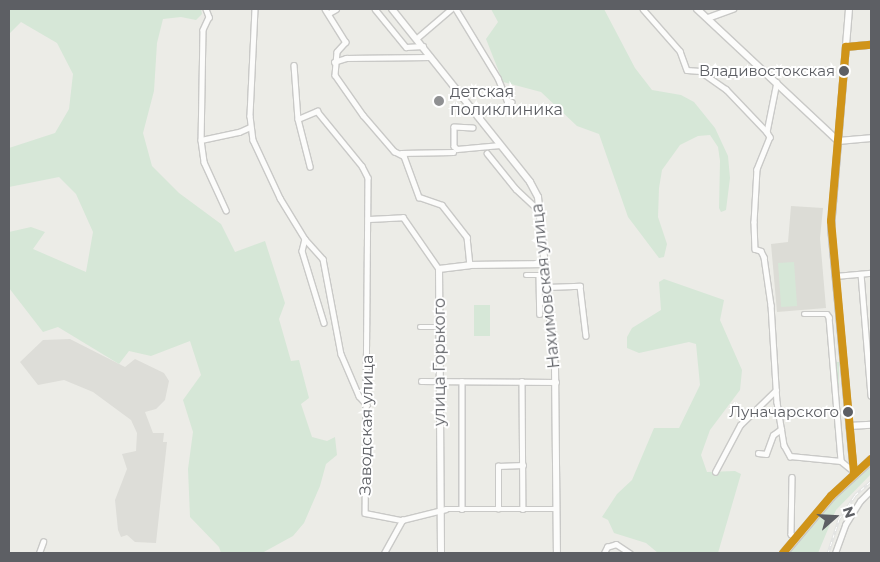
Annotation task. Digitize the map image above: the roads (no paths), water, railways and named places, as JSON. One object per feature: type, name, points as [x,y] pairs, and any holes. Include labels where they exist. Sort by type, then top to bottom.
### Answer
[{"type":"main road","name":"Нахимовская улица","points":[[392,9],[534,188],[540,211],[547,287],[548,327],[556,382],[557,553]]},
{"type":"main road","points":[[697,9],[838,140],[871,138]]},
{"type":"main road","points":[[708,18],[733,9]]},
{"type":"main road","points":[[849,9],[831,221],[854,472]]},
{"type":"main road","points":[[846,47],[871,45]]},
{"type":"main road","points":[[439,269],[470,264],[545,264]]},
{"type":"main road","name":"улица Горького","points":[[439,269],[441,553]]},
{"type":"main road","points":[[849,426],[871,425]]},
{"type":"main road","points":[[783,553],[854,472],[871,459]]},
{"type":"street","points":[[206,9],[209,17],[203,30],[201,140],[204,162],[226,210]]},
{"type":"street","points":[[255,9],[250,127],[267,174],[305,239],[323,259],[341,354],[358,396],[367,405]]},
{"type":"street","points":[[325,9],[346,42],[337,52],[334,62],[335,75],[363,115],[394,151],[401,153],[453,152]]},
{"type":"street","points":[[329,14],[336,9]]},
{"type":"street","points":[[375,9],[406,47],[422,46]]},
{"type":"street","points":[[416,39],[451,9]]},
{"type":"street","points":[[456,9],[498,78],[508,100],[512,102]]},
{"type":"street","points":[[643,9],[680,51],[687,70],[700,71],[726,89],[770,137],[757,169],[754,231],[755,249],[762,253],[766,267],[781,429],[790,456],[841,461],[854,472]]},
{"type":"street","points":[[334,62],[346,58],[430,57]]},
{"type":"street","points":[[294,64],[298,119],[310,166]]},
{"type":"street","points":[[767,132],[777,82]]},
{"type":"street","name":"Заводская улица","points":[[298,119],[317,111],[362,166],[369,188],[369,320],[365,513],[402,520],[418,519],[440,510],[557,508]]},
{"type":"street","points":[[201,140],[239,132],[250,127]]},
{"type":"street","points":[[472,128],[454,127],[457,149],[500,145]]},
{"type":"street","points":[[401,153],[419,197],[442,205],[467,237],[470,264]]},
{"type":"street","points":[[487,153],[516,189],[540,211]]},
{"type":"street","points":[[369,219],[403,217],[439,269]]},
{"type":"street","points":[[305,239],[302,242],[304,258],[324,323]]},
{"type":"street","points":[[835,276],[871,273]]},
{"type":"street","points":[[861,274],[871,396]]},
{"type":"street","points":[[526,275],[538,275],[540,314]]},
{"type":"street","points":[[547,287],[580,286],[586,336]]},
{"type":"street","points":[[804,314],[827,314],[829,317],[841,461]]},
{"type":"street","points":[[420,327],[439,327]]},
{"type":"street","points":[[421,380],[556,382]]},
{"type":"street","points":[[462,381],[462,509]]},
{"type":"street","points":[[522,382],[523,509]]},
{"type":"street","points":[[715,472],[740,425],[776,390]]},
{"type":"street","points":[[758,453],[766,454],[773,435],[781,429]]},
{"type":"street","points":[[498,509],[498,466],[523,466]]},
{"type":"street","points":[[792,477],[791,534],[795,538]]},
{"type":"street","points":[[834,553],[845,525],[860,501],[871,490]]},
{"type":"street","points":[[384,553],[402,520]]},
{"type":"street","points":[[38,553],[43,542]]},
{"type":"street","points":[[604,553],[607,547],[616,544],[630,553]]},
{"type":"railway","points":[[828,553],[839,519],[855,495],[871,481]]},
{"type":"place","name":"Владивостокская","points":[[844,71]]},
{"type":"place","name":"детская поликлиника","points":[[439,101]]},
{"type":"place","name":"Луначарского","points":[[848,412]]}]
